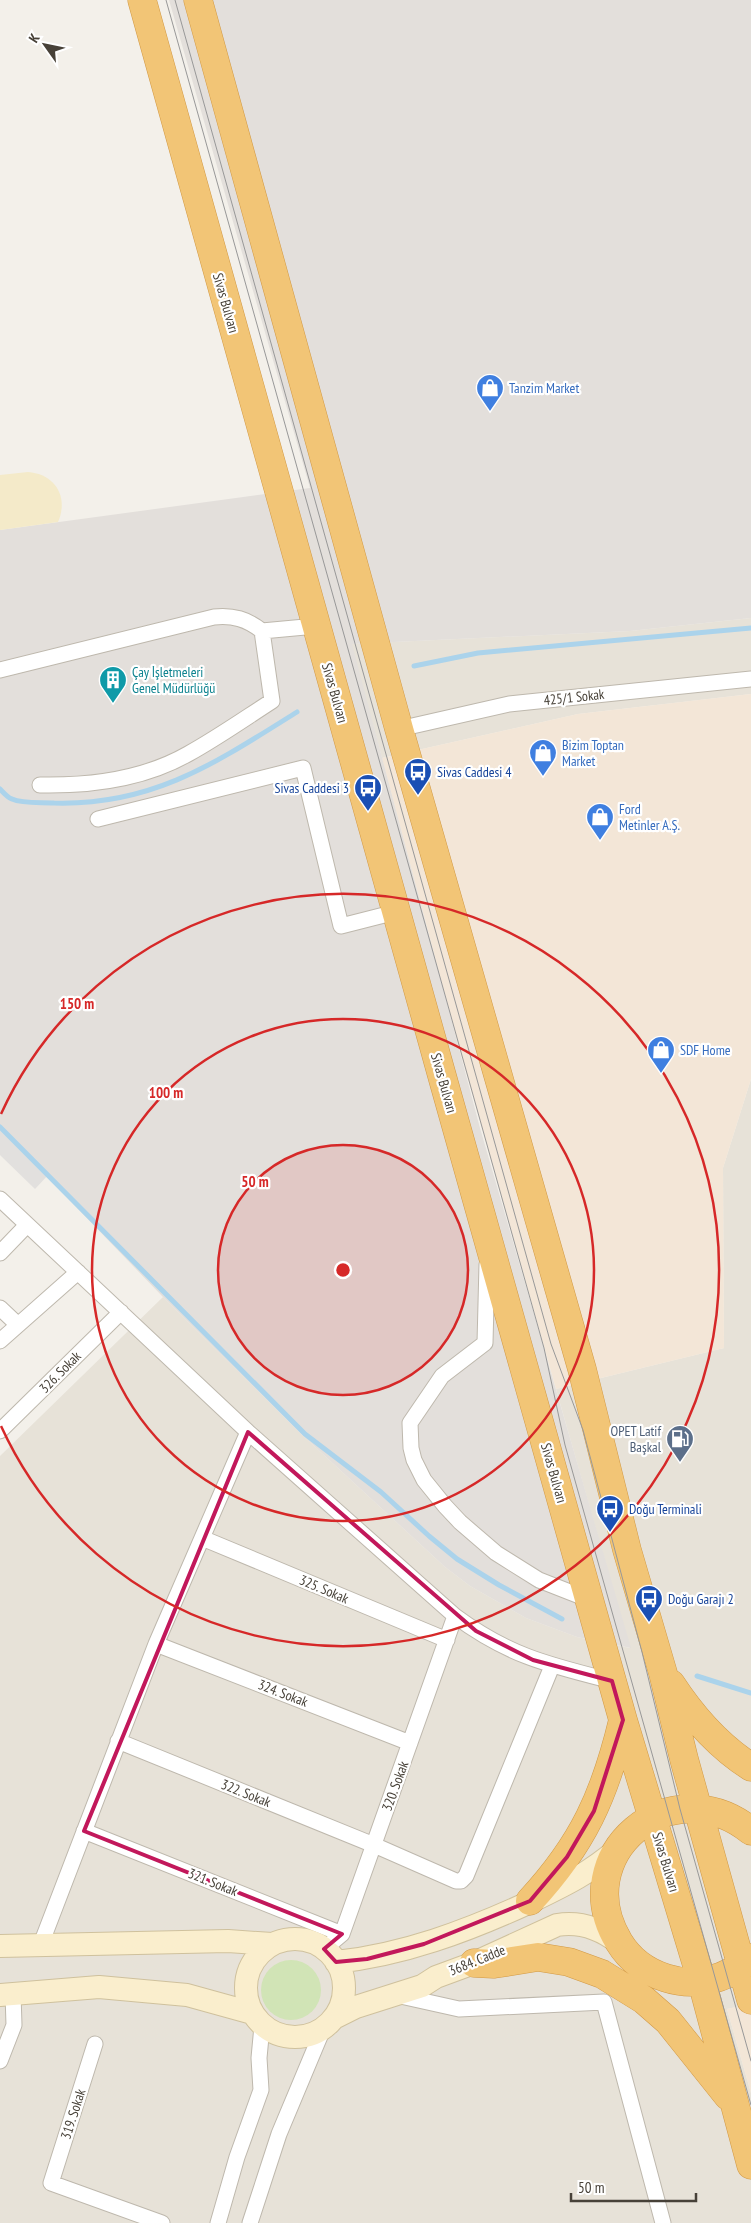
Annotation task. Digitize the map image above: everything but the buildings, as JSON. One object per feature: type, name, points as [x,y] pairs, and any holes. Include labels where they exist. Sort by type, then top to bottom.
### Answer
[{"type":"highway","name":"Sivas Bulvarı","points":[[142,0],[487,1237],[623,1720],[702,1982],[751,2165]]},
{"type":"highway","points":[[198,0],[399,729],[579,1359],[627,1550],[663,1673],[698,1808],[746,1962],[751,2000]]},
{"type":"highway","points":[[663,1673],[709,1733],[737,1758],[751,1767]]},
{"type":"highway","points":[[530,1901],[567,1857],[594,1811],[612,1765],[623,1720]]},
{"type":"highway","points":[[746,1962],[716,1979],[702,1982],[672,1980],[658,1975],[632,1959],[619,1943],[608,1921],[605,1891],[612,1861],[619,1848],[640,1826],[653,1818],[680,1809],[698,1808],[713,1810],[748,1827]]},
{"type":"highway","points":[[474,1963],[494,1964],[538,1957],[569,1962],[602,1974],[644,2000],[668,2021],[735,2104]]},
{"type":"street","points":[[0,670],[214,617],[236,617],[262,631],[316,626]]},
{"type":"street","points":[[40,785],[71,785],[110,780],[162,765],[188,754],[272,701],[262,631]]},
{"type":"street","name":"425/1 Sokak","points":[[399,729],[509,704],[751,679]]},
{"type":"street","points":[[98,819],[303,768],[341,926],[396,912]]},
{"type":"street","points":[[0,1199],[248,1432],[456,1616],[498,1644],[552,1666],[612,1681]]},
{"type":"street","points":[[0,1253],[28,1225]]},
{"type":"street","points":[[487,1237],[485,1343],[442,1376],[410,1423],[411,1448],[414,1460],[424,1480],[445,1506],[460,1522],[496,1553],[539,1580],[590,1600]]},
{"type":"street","points":[[0,1341],[78,1272]]},
{"type":"street","points":[[0,1308],[18,1325]]},
{"type":"street","name":"326. Sokak","points":[[0,1431],[121,1312]]},
{"type":"street","points":[[41,1944],[156,1644],[248,1432]]},
{"type":"street","name":"325. Sokak","points":[[202,1538],[447,1640]]},
{"type":"street","name":"320. Sokak","points":[[342,1934],[456,1616]]},
{"type":"street","name":"324. Sokak","points":[[156,1644],[410,1743]]},
{"type":"street","name":"322. Sokak","points":[[118,1741],[374,1845],[456,1881],[464,1879],[552,1666]]},
{"type":"street","name":"321. Sokak","points":[[84,1831],[342,1934]]},
{"type":"street","points":[[330,1955],[367,1959],[424,1944],[469,1929],[574,1881],[619,1848]]},
{"type":"street","name":"3684. Cadde","points":[[328,2024],[356,2007],[422,1986],[436,1976],[474,1963],[549,1928],[566,1923],[590,1926],[605,1933],[619,1943]]},
{"type":"street","points":[[330,1955],[342,1934]]},
{"type":"street","points":[[0,1946],[228,1941],[272,1944],[288,1939],[304,1939],[330,1955],[341,1969],[344,1986],[342,2003],[328,2024],[279,2134],[250,2223]]},
{"type":"street","points":[[218,2223],[237,2157],[262,2090],[257,2020],[246,1999],[246,1982],[250,1967],[260,1954],[272,1944]]},
{"type":"street","points":[[0,2061],[14,2025],[6,1995],[99,1987],[187,1995],[257,2020],[276,2034],[292,2038],[308,2036],[328,2024]]},
{"type":"street","points":[[392,1994],[459,2009],[604,2002],[664,2223]]},
{"type":"street","name":"319. Sokak","points":[[95,2044],[51,2183],[162,2223]]},
{"type":"highlighted area","points":[[248,1432],[476,1631],[533,1660],[612,1681],[623,1720],[594,1811],[567,1857],[530,1901],[424,1944],[367,1959],[336,1962],[324,1949],[342,1934],[84,1831]]},
{"type":"shaded area","points":[[169,0],[751,0],[751,618],[630,631],[352,644],[480,1128],[631,1648],[577,1637],[526,1618],[470,1586],[445,1567],[300,1433],[163,1297],[0,1128],[0,530],[310,488]]},
{"type":"shaded area","points":[[751,618],[751,694],[578,714],[382,758],[351,644],[630,631]]},
{"type":"shaded area","points":[[751,694],[751,1079],[723,1168],[724,1348],[556,1389],[458,1044],[382,758],[578,714]]},
{"type":"shaded area","points":[[751,1079],[751,2004],[727,2009],[751,2093],[751,2223],[0,2223],[0,1456],[163,1297],[300,1433],[445,1567],[470,1586],[526,1618],[577,1637],[630,1648],[556,1389],[724,1348],[723,1168]]},
{"type":"shaded area","points":[[0,1127],[49,1174],[35,1189],[0,1155]]},
{"type":"shaded area","points":[[751,2004],[751,2093],[727,2009]]},
{"type":"green space","points":[[291,1960],[303,1962],[316,1973],[321,1990],[319,2002],[308,2015],[291,2020],[279,2018],[266,2007],[261,1990],[263,1978],[274,1965]]},
{"type":"sand","points":[[28,472],[46,477],[57,488],[62,504],[58,522],[0,530],[0,475]]},
{"type":"waterway","points":[[414,666],[478,653],[751,628]]},
{"type":"waterway","points":[[0,789],[16,801],[54,803],[90,802],[122,797],[153,789],[211,764],[297,712]]},
{"type":"waterway","points":[[0,1127],[305,1434],[381,1492],[457,1559],[499,1585],[562,1619]]},
{"type":"waterway","points":[[697,1676],[751,1693]]},
{"type":"tram line","points":[[166,0],[544,1348],[565,1445],[751,2105]]},
{"type":"tram line","points":[[175,0],[551,1344],[583,1430],[642,1652],[680,1809],[751,2061]]},
{"type":"place","name":"Tanzim Market","points":[[490,412]]},
{"type":"place","name":"Çay İşletmeleri Genel Müdürlüğü","points":[[113,704]]},
{"type":"place","name":"Bizim Toptan Market","points":[[543,777]]},
{"type":"place","name":"Sivas Caddesi 4","points":[[418,796]]},
{"type":"place","name":"Sivas Caddesi 3","points":[[368,812]]},
{"type":"place","name":"Ford Metinler A.Ş.","points":[[600,841]]},
{"type":"place","name":"SDF Home","points":[[661,1074]]},
{"type":"place","name":"OPET Latif Başkal","points":[[680,1463]]},
{"type":"place","name":"Doğu Terminali","points":[[610,1533]]},
{"type":"place","name":"Doğu Garajı 2","points":[[649,1623]]}]
